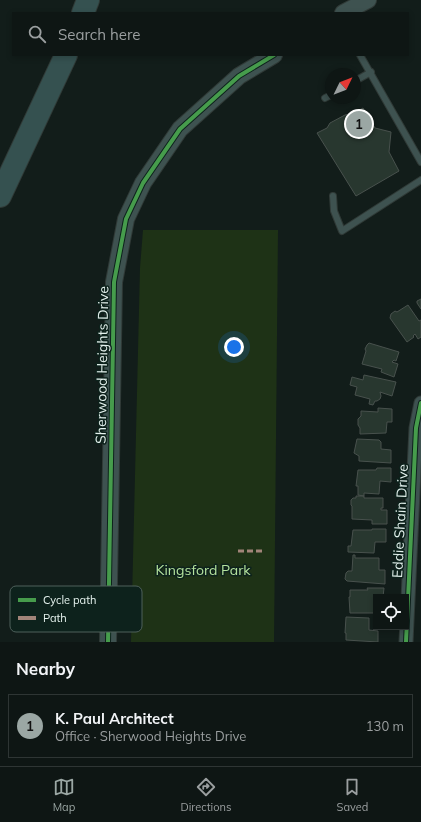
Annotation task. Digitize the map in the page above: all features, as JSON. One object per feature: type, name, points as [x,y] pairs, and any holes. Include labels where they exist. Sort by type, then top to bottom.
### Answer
[{"type":"highway","points":[[83,12],[88,0]]},
{"type":"highway","points":[[0,196],[66,56]]},
{"type":"street","points":[[345,12],[368,0]]},
{"type":"street","name":"Sherwood Heights Drive","points":[[109,586],[114,282],[126,219],[143,183],[180,129],[239,76],[272,56]]},
{"type":"street","name":"Eddie Shain Drive","points":[[406,642],[416,428],[421,402]]},
{"type":"street","name":"Sherwood Heights Drive","points":[[108,632],[108,642]]},
{"type":"lane","points":[[361,56],[421,162]]},
{"type":"lane","points":[[361,78],[371,72]]},
{"type":"lane","points":[[333,196],[334,211],[342,231],[421,180]]},
{"type":"green space","name":"Kingsford Park","points":[[143,230],[278,230],[274,642],[131,642],[131,632],[142,632],[142,586],[132,586],[140,268]]},
{"type":"building","points":[[363,108],[375,128],[391,132],[389,152],[399,171],[356,196],[317,133],[327,128],[330,123]]},
{"type":"building","points":[[421,299],[421,309],[417,301]]},
{"type":"building","points":[[408,305],[419,321],[421,320],[421,337],[418,339],[415,334],[413,336],[414,337],[407,342],[390,318],[391,314],[395,311],[397,312]]},
{"type":"building","points":[[369,343],[399,352],[396,361],[394,360],[392,362],[398,364],[394,377],[381,372],[382,369],[362,364],[366,351],[365,349]]},
{"type":"building","points":[[364,375],[396,382],[392,396],[380,392],[380,399],[375,401],[373,405],[369,404],[370,399],[355,395],[357,387],[350,385],[352,377],[363,380]]},
{"type":"building","points":[[378,408],[392,409],[392,422],[387,422],[386,433],[360,434],[358,419],[361,416],[361,411],[378,412]]},
{"type":"building","points":[[357,439],[379,440],[381,442],[381,449],[391,450],[391,463],[359,461],[359,456],[354,453]]},
{"type":"building","points":[[377,468],[391,468],[391,482],[380,481],[379,494],[364,493],[364,496],[358,495],[358,486],[356,486],[358,470],[376,470]]},
{"type":"building","points":[[356,496],[364,496],[364,498],[383,498],[383,508],[381,508],[381,510],[387,510],[387,524],[372,524],[372,520],[352,519],[351,500],[356,498]]},
{"type":"building","points":[[386,529],[386,542],[375,542],[374,553],[348,552],[348,546],[351,546],[353,530]]},
{"type":"building","points":[[353,555],[355,555],[355,558],[379,558],[379,570],[385,570],[385,584],[347,581],[345,579],[346,573],[348,571],[352,571]]},
{"type":"building","points":[[367,588],[384,588],[383,594],[373,594],[373,613],[350,613],[350,590],[368,590]]},
{"type":"building","points":[[346,617],[369,618],[369,630],[378,631],[378,642],[346,640]]},
{"type":"marked path","points":[[238,551],[265,551]]},
{"type":"cycle path","points":[[109,586],[114,282],[126,219],[143,183],[180,129],[239,76],[272,56]]},
{"type":"cycle path","points":[[406,642],[416,428],[421,403]]},
{"type":"cycle path","points":[[108,632],[108,642]]},
{"type":"place","name":"K. Paul Architect","points":[[359,124]]}]
